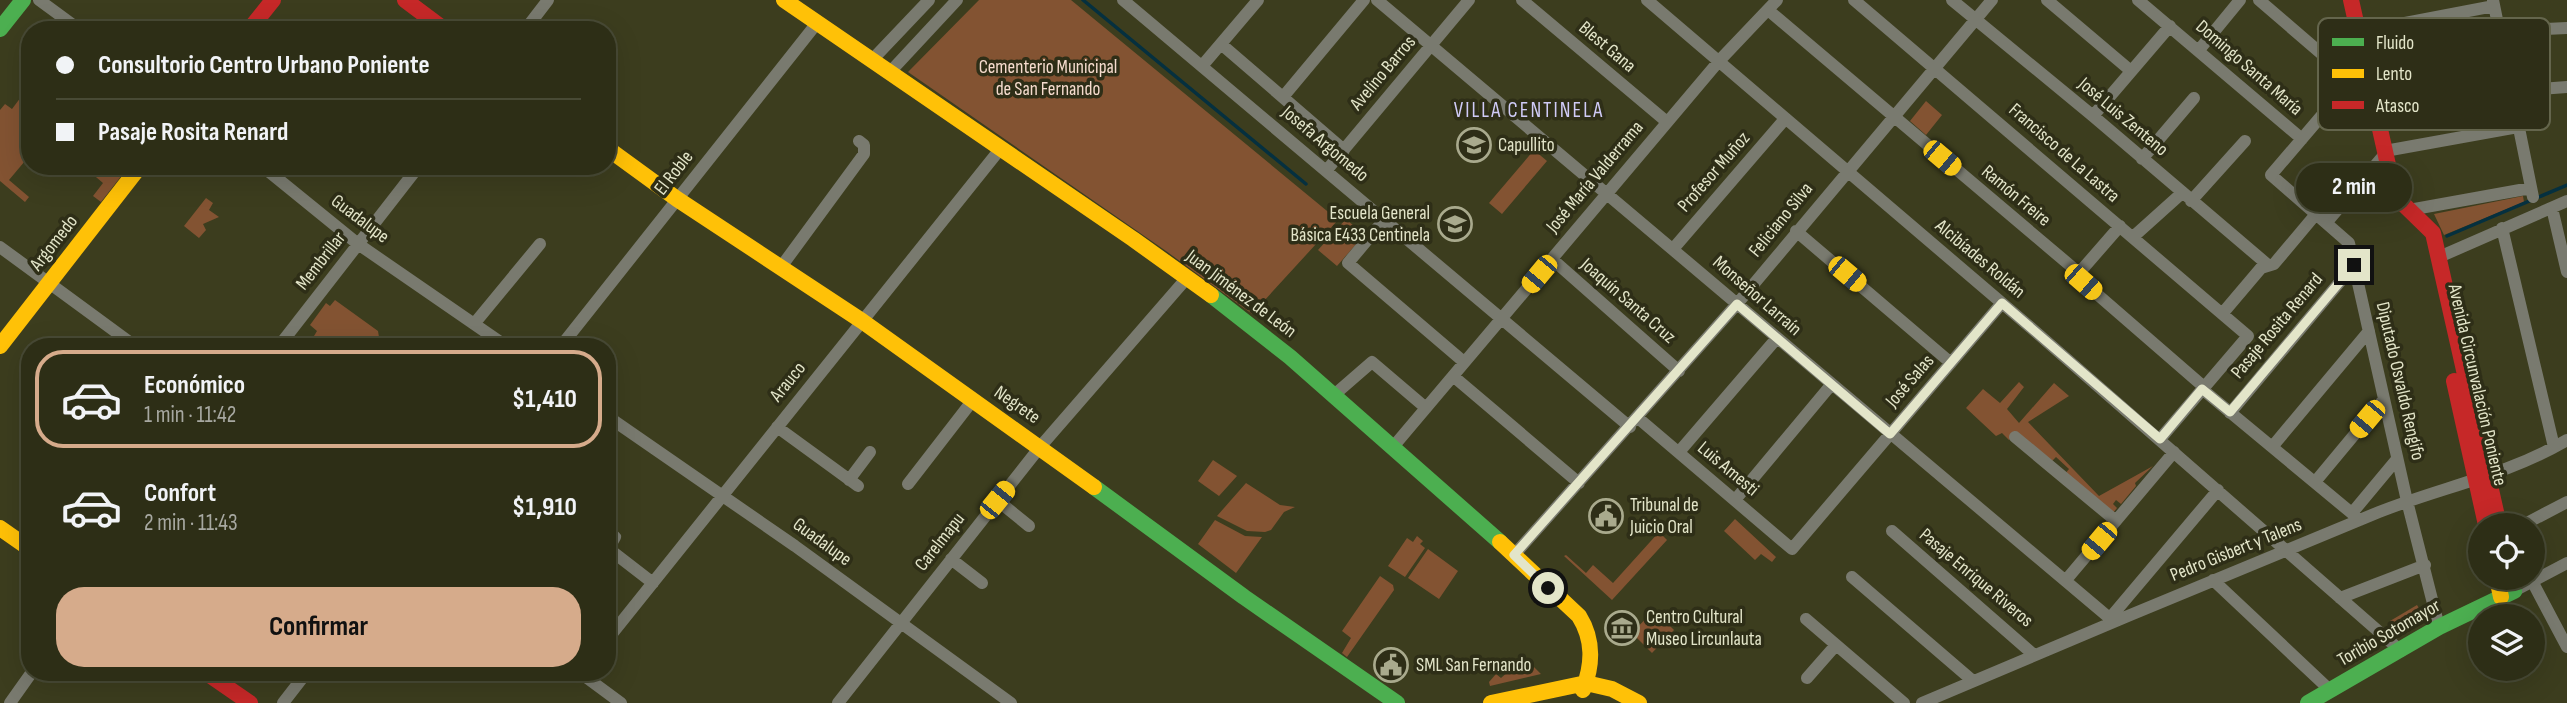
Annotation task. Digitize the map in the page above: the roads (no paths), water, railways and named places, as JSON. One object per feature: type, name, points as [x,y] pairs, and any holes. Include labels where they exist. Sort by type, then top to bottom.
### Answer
[{"type":"main road","points":[[0,29],[23,0]]},
{"type":"main road","points":[[256,21],[273,0]]},
{"type":"main road","points":[[405,0],[433,21]]},
{"type":"main road","name":"Juan Jiménez de León","points":[[784,0],[1001,148],[1254,327],[1514,555],[1579,616],[1586,626],[1595,659],[1603,674],[1635,700]]},
{"type":"main road","name":"Avenida Circunvalación Poniente","points":[[2351,0],[2355,18]]},
{"type":"main road","name":"Avenida Circunvalación Poniente","points":[[2378,130],[2395,196],[2430,228],[2439,257],[2482,479],[2485,513]]},
{"type":"main road","name":"Negrete","points":[[616,155],[677,199],[862,321],[1040,447],[1180,551],[1397,703]]},
{"type":"main road","name":"Argomedo","points":[[0,346],[133,175]]},
{"type":"main road","name":"Avenida Circunvalación Poniente","points":[[2482,479],[2495,513]]},
{"type":"main road","points":[[0,528],[21,543]]},
{"type":"main road","name":"Toribio Sotomayor","points":[[2308,703],[2505,590]]},
{"type":"main road","points":[[1589,687],[1590,640]]},
{"type":"main road","points":[[218,681],[250,703]]},
{"type":"main road","points":[[1525,703],[1589,687]]},
{"type":"main road","points":[[1491,703],[1589,687],[1612,689],[1635,700]]},
{"type":"street","points":[[39,0],[68,21]]},
{"type":"street","points":[[532,21],[548,0]]},
{"type":"street","points":[[890,72],[957,0]]},
{"type":"street","name":"Josefa Argomedo","points":[[1123,0],[1501,318]]},
{"type":"street","points":[[1283,97],[1364,0]]},
{"type":"street","name":"Monseñor Larraín","points":[[1377,0],[2111,619]]},
{"type":"street","name":"Avelino Barros","points":[[1326,171],[1469,0]]},
{"type":"street","name":"Blest Gana","points":[[1522,0],[1667,122]]},
{"type":"street","name":"Alcibíades Roldán","points":[[1647,0],[2160,439],[2401,651]]},
{"type":"street","name":"Francisco de La Lastra","points":[[1854,0],[2248,336],[2203,388]]},
{"type":"street","name":"José Luis Zenteno","points":[[1952,0],[2267,265]]},
{"type":"street","name":"Feliciano Silva","points":[[1514,555],[1737,304],[1992,0]]},
{"type":"street","points":[[2047,0],[2131,71]]},
{"type":"street","name":"Domingo Santa María","points":[[2138,0],[2302,139]]},
{"type":"street","points":[[2199,50],[2239,0]]},
{"type":"street","points":[[873,60],[923,2],[945,13]]},
{"type":"street","points":[[1202,66],[1254,2]]},
{"type":"street","points":[[2268,3],[2318,44]]},
{"type":"street","points":[[2423,18],[2493,3]]},
{"type":"street","name":"José María Valderrama","points":[[1392,447],[1719,61],[1772,5]]},
{"type":"street","name":"Ramón Freire","points":[[1772,5],[1893,118],[2079,273],[2083,282],[2230,412],[2356,517]]},
{"type":"street","name":"El Roble","points":[[567,338],[817,23]]},
{"type":"street","points":[[2093,116],[2169,26]]},
{"type":"street","points":[[1221,44],[1344,149]]},
{"type":"street","points":[[2142,159],[2194,98]]},
{"type":"street","name":"Profesor Muñoz","points":[[1673,249],[1785,119]]},
{"type":"street","points":[[2302,139],[2318,124]]},
{"type":"street","points":[[2222,314],[2261,268],[2274,264],[2385,153],[2503,130]]},
{"type":"street","points":[[2409,210],[2532,192],[2519,130]]},
{"type":"street","name":"Diputado Osvaldo Rengifo","points":[[2302,139],[2271,175],[2349,243],[2397,459],[2439,627]]},
{"type":"street","points":[[781,267],[864,154],[864,145],[859,141]]},
{"type":"street","points":[[2133,237],[2186,197],[2245,141]]},
{"type":"street","name":"Arauco","points":[[616,629],[1001,148]]},
{"type":"street","name":"Guadalupe","points":[[273,175],[358,244],[494,338]]},
{"type":"street","name":"Membrillar","points":[[285,338],[412,175]]},
{"type":"street","points":[[2439,257],[2567,201]]},
{"type":"street","points":[[2552,208],[2567,267]]},
{"type":"street","points":[[1384,220],[1349,263],[1464,362]]},
{"type":"street","points":[[2079,273],[2120,226]]},
{"type":"street","points":[[2502,228],[2554,447]]},
{"type":"street","points":[[1796,231],[1951,363]]},
{"type":"street","points":[[474,324],[540,244]]},
{"type":"street","points":[[0,247],[124,338]]},
{"type":"street","name":"Joaquín Santa Cruz","points":[[1552,259],[1679,371]]},
{"type":"street","name":"Pasaje Rosita Renard","points":[[2230,412],[2354,265]]},
{"type":"street","name":"Carelmapu","points":[[838,703],[1040,447],[1186,279]]},
{"type":"street","name":"José Salas","points":[[1792,549],[2002,303]]},
{"type":"street","name":"Luis Amesti","points":[[1501,318],[1634,422],[1679,452],[1792,549]]},
{"type":"street","points":[[2272,447],[2368,331]]},
{"type":"street","points":[[1679,452],[1777,338]]},
{"type":"street","points":[[1334,395],[1372,362],[1426,408]]},
{"type":"street","points":[[1452,376],[1579,484]]},
{"type":"street","points":[[1735,500],[1832,385]]},
{"type":"street","points":[[2160,439],[2203,388]]},
{"type":"street","points":[[2315,482],[2384,398]]},
{"type":"street","points":[[908,484],[973,400]]},
{"type":"street","name":"Guadalupe","points":[[616,422],[901,623],[1004,701]]},
{"type":"street","points":[[777,427],[854,483],[870,452]]},
{"type":"street","points":[[2015,437],[2116,521]]},
{"type":"street","name":"Pedro Gisbert y Talens","points":[[1922,703],[2111,619],[2287,550],[2356,517],[2482,479],[2567,440]]},
{"type":"street","points":[[2066,580],[2174,452]]},
{"type":"street","points":[[2356,517],[2397,459]]},
{"type":"street","points":[[2111,619],[2218,491]]},
{"type":"street","points":[[997,500],[1029,526]]},
{"type":"street","points":[[2545,514],[2567,502]]},
{"type":"street","name":"Pasaje Enrique Riveros","points":[[1892,531],[2035,655]]},
{"type":"street","points":[[616,556],[653,583]]},
{"type":"street","points":[[951,559],[982,583]]},
{"type":"street","name":"Toribio Sotomayor","points":[[2545,574],[2567,563]]},
{"type":"street","points":[[2340,597],[2425,565]]},
{"type":"street","points":[[1852,577],[1973,681]]},
{"type":"street","points":[[2213,580],[2331,691]]},
{"type":"street","points":[[2537,590],[2567,647]]},
{"type":"street","points":[[1806,619],[1904,703]]},
{"type":"street","points":[[1807,678],[1836,645]]},
{"type":"street","points":[[10,703],[26,681]]},
{"type":"street","points":[[283,703],[300,681]]},
{"type":"street","points":[[591,681],[621,703]]},
{"type":"waterway","points":[[1083,0],[1306,184]]},
{"type":"waterway","points":[[2447,236],[2567,185]]},
{"type":"place","name":"Capullito","points":[[1474,145]]},
{"type":"place","name":"Escuela General Básica E433 Centinela","points":[[1455,224]]},
{"type":"place","name":"Tribunal de Juicio Oral","points":[[1606,516]]},
{"type":"place","name":"Centro Cultural Museo Lircunlauta","points":[[1622,628]]},
{"type":"place","name":"SML San Fernando","points":[[1391,665]]},
{"type":"district","name":"VILLA CENTINELA","points":[[1529,110]]},
{"type":"park label","name":"Cementerio Municipal de San Fernando","points":[[1048,78]]}]
